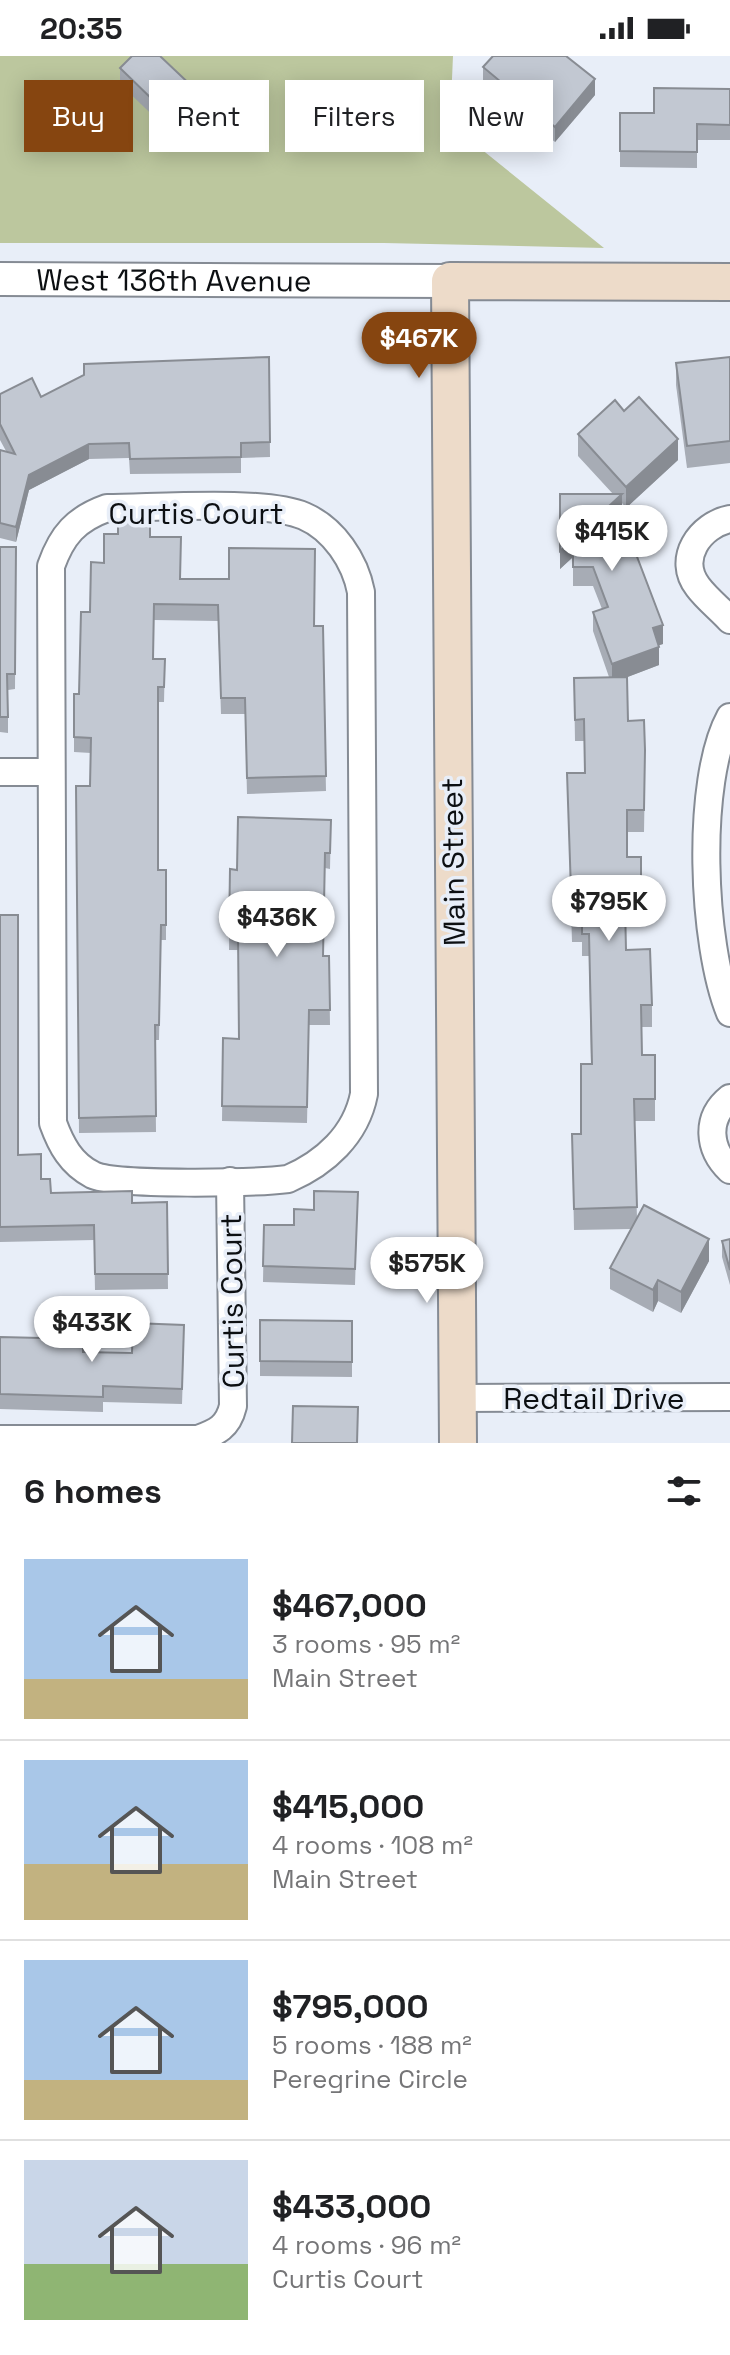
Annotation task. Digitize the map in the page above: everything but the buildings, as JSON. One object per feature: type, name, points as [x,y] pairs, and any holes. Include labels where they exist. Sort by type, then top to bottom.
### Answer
[{"type":"main road","name":"West 136th Avenue","points":[[450,281],[730,282]]},
{"type":"main road","name":"Main Street","points":[[450,281],[458,1443]]},
{"type":"street","name":"West 136th Avenue","points":[[0,279],[450,281]]},
{"type":"street","name":"Curtis Court","points":[[107,508],[275,508],[305,516],[345,551],[357,572],[361,592],[362,1105],[349,1132],[331,1153],[308,1170],[274,1181],[230,1181],[108,1181],[82,1167],[61,1145],[53,1123],[51,566],[59,543],[74,524],[107,508]]},
{"type":"street","points":[[730,519],[708,526],[697,538],[691,555],[691,571],[696,586],[730,620]]},
{"type":"street","points":[[730,717],[713,760],[707,800],[713,956],[730,1013]]},
{"type":"street","points":[[0,772],[51,772]]},
{"type":"street","points":[[730,1098],[718,1109],[711,1138],[717,1156],[730,1170]]},
{"type":"street","name":"Curtis Court","points":[[43,1442],[198,1439],[218,1432],[230,1419],[233,1406],[230,1181]]},
{"type":"street","name":"Redtail Drive","points":[[458,1398],[730,1397]]},
{"type":"street","points":[[0,1439],[43,1442]]},
{"type":"green space","points":[[0,56],[453,56],[452,80],[440,80],[440,152],[485,152],[604,248],[384,243],[0,243]]}]
